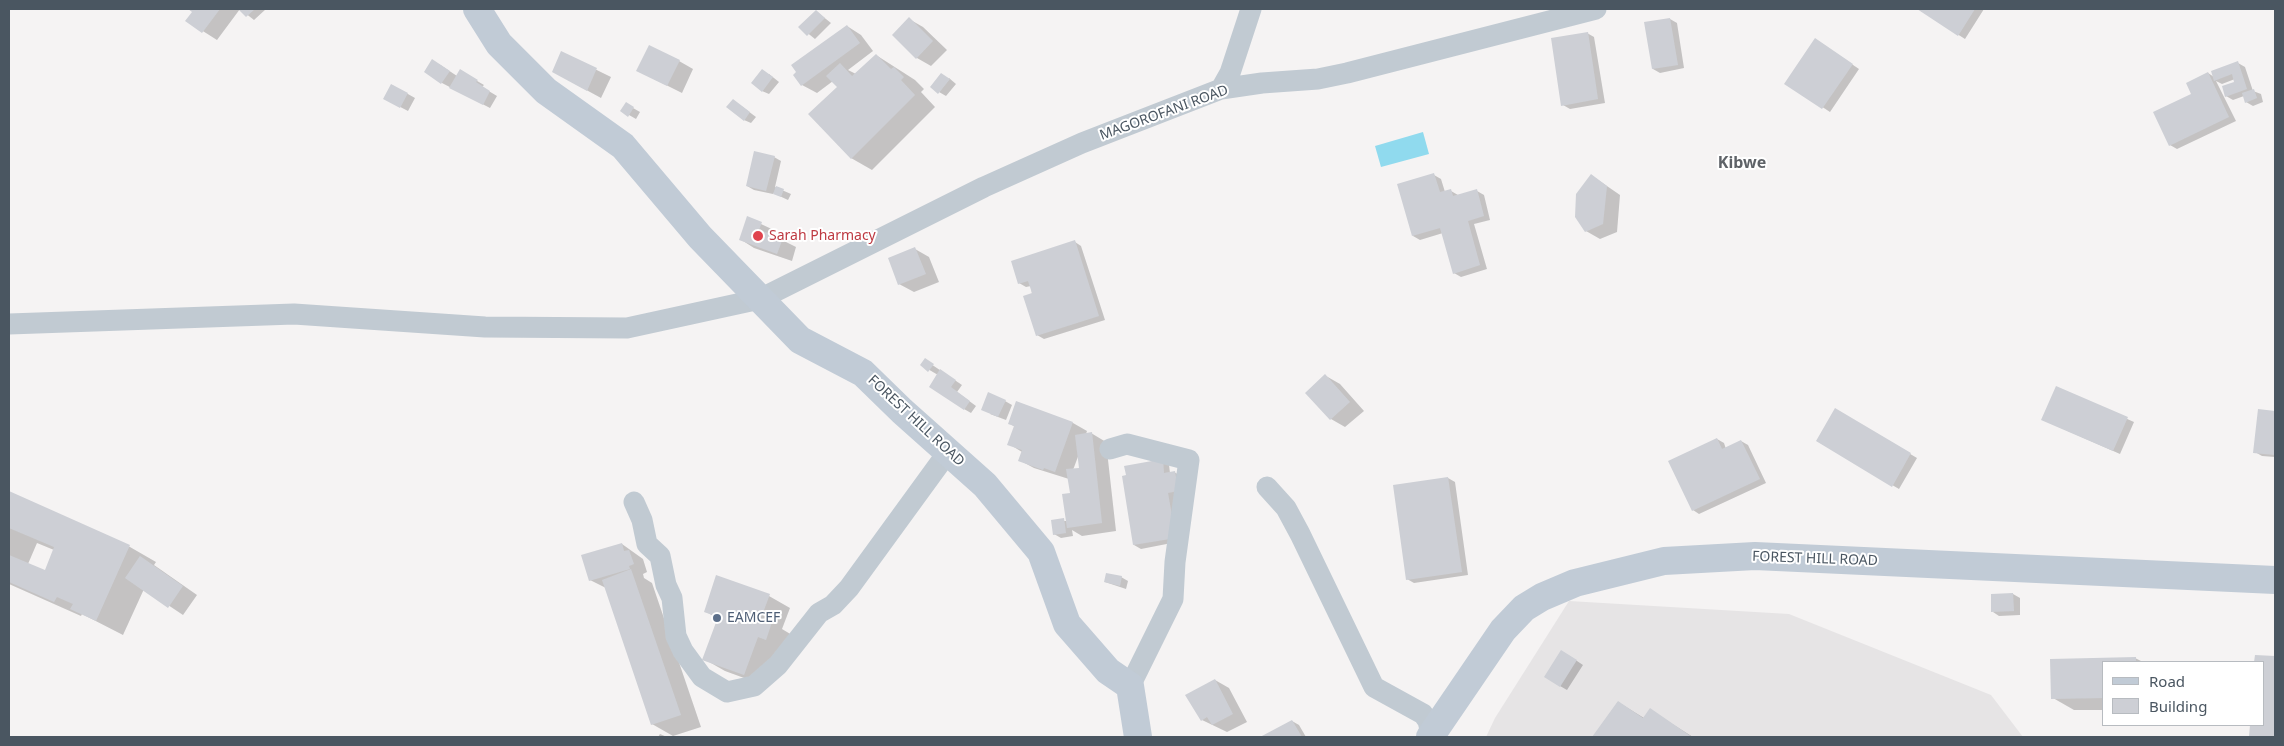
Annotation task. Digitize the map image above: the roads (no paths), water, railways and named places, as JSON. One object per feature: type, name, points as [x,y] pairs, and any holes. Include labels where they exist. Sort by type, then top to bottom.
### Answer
[{"type":"street","name":"FOREST HILL ROAD","points":[[477,9],[499,44],[546,91],[623,146],[700,238],[800,340],[864,373],[985,485],[1041,552],[1067,624],[1108,671],[1130,686]]},
{"type":"street","points":[[1221,89],[1236,58],[1251,9]]},
{"type":"street","name":"MAGOROFANI ROAD","points":[[9,324],[294,314],[485,327],[627,328],[760,299],[984,187],[1082,143],[1221,89],[1262,83],[1318,79],[1596,9]]},
{"type":"street","points":[[1110,449],[1127,444],[1189,460],[1175,562],[1173,599],[1130,686],[1138,737]]},
{"type":"street","points":[[634,502],[642,520],[647,544],[660,556],[666,585],[672,598],[676,636],[683,651],[702,678],[727,692],[754,686],[778,665],[819,613],[833,605],[849,588],[948,452]]},
{"type":"street","points":[[1267,486],[1286,508],[1293,521],[1374,687],[1416,708],[1428,721],[1430,736]]},
{"type":"street","name":"FOREST HILL ROAD","points":[[1430,736],[1503,630],[1524,608],[1542,597],[1575,583],[1664,561],[1755,556],[2275,580]]},
{"type":"water","points":[[1423,132],[1429,154],[1381,167],[1375,146]]},
{"type":"place","name":"Sarah Pharmacy","points":[[758,236]]},
{"type":"place","name":"EAMCEF","points":[[717,618]]},
{"type":"district","name":"Kibwe","points":[[1742,163]]}]
